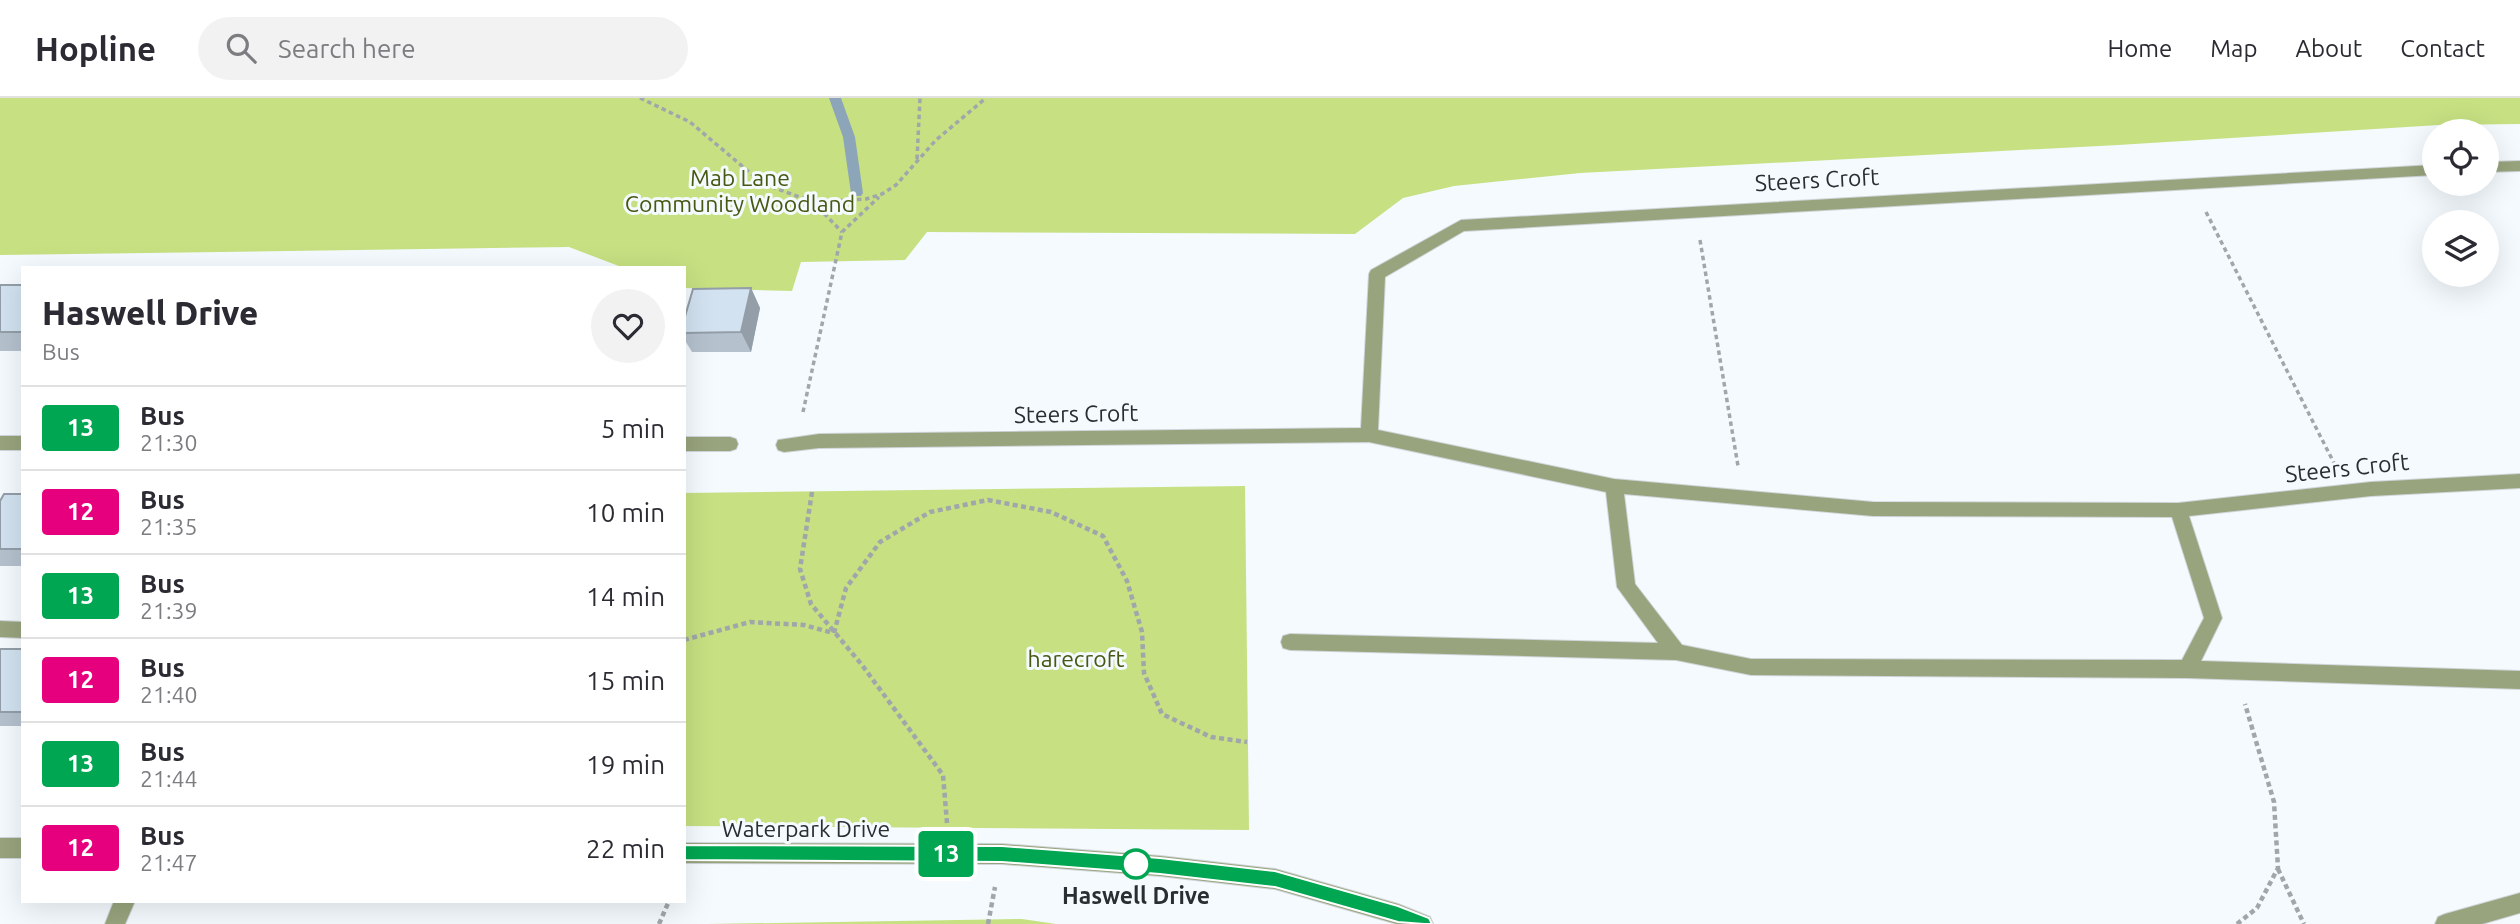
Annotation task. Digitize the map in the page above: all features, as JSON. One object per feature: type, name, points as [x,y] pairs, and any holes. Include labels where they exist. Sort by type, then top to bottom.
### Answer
[{"type":"street","points":[[2499,167],[2520,166]]},
{"type":"street","name":"Steers Croft","points":[[1369,435],[1377,274],[1461,226],[2422,171]]},
{"type":"street","name":"Steers Croft","points":[[790,444],[819,441],[1369,435],[1614,486],[1873,509],[2178,510],[2348,491],[2520,481]]},
{"type":"street","points":[[0,443],[21,443]]},
{"type":"street","points":[[686,444],[730,444]]},
{"type":"street","points":[[1614,486],[1626,587],[1676,652]]},
{"type":"street","points":[[2178,510],[2213,618],[2187,669]]},
{"type":"street","points":[[0,629],[21,630]]},
{"type":"street","points":[[1290,642],[1676,652],[1751,667],[2187,669],[2520,680]]},
{"type":"street","points":[[0,848],[21,848]]},
{"type":"street","name":"Waterpark Drive","points":[[686,853],[1002,854],[1160,866],[1275,879],[1398,914],[1423,924]]},
{"type":"street","points":[[115,924],[124,903]]},
{"type":"street","points":[[2445,924],[2520,903]]},
{"type":"path","points":[[640,98],[690,122],[755,177],[775,188],[813,202],[866,199],[882,194]]},
{"type":"path","points":[[917,160],[920,98]]},
{"type":"path","points":[[790,444],[842,232],[882,194],[896,185],[917,160],[986,98]]},
{"type":"path","points":[[2191,183],[2348,491]]},
{"type":"path","points":[[813,202],[842,232]]},
{"type":"path","points":[[1695,212],[1743,498]]},
{"type":"path","points":[[812,492],[800,569],[811,604],[862,665],[943,775],[948,828]]},
{"type":"path","points":[[834,633],[846,588],[880,542],[930,512],[988,500],[1051,512],[1103,536],[1127,581],[1142,632],[1144,673],[1162,714],[1211,737],[1247,742]]},
{"type":"path","points":[[686,639],[750,622],[804,625],[834,633]]},
{"type":"path","points":[[2232,670],[2253,722],[2274,802],[2278,868],[2304,924]]},
{"type":"path","points":[[2237,924],[2257,908],[2278,868]]},
{"type":"path","points":[[659,924],[668,903]]},
{"type":"green space","name":"Mab Lane Community Woodland","points":[[0,98],[2520,98],[2520,124],[2499,124],[2499,119],[2422,119],[2422,126],[1580,173],[1454,186],[1403,198],[1355,234],[927,232],[905,260],[801,262],[792,291],[686,288],[686,266],[619,266],[569,247],[0,255]]},
{"type":"green space","name":"harecroft","points":[[1245,486],[1249,830],[686,826],[686,493]]},
{"type":"green space","points":[[1022,919],[1056,924],[707,924]]},
{"type":"building","points":[[0,285],[21,285],[21,332],[0,332]]},
{"type":"building","points":[[751,288],[741,332],[686,333],[686,313],[693,289]]},
{"type":"building","points":[[4,494],[21,494],[21,549],[0,549],[0,501]]},
{"type":"building","points":[[0,649],[21,649],[21,712],[0,712]]},
{"type":"waterway","points":[[835,98],[849,137],[857,193]]},
{"type":"bus line","name":"13","points":[[686,853],[1002,854],[1160,866],[1275,879],[1424,924]]},
{"type":"place","name":"Haswell Drive","points":[[1136,864]]}]
